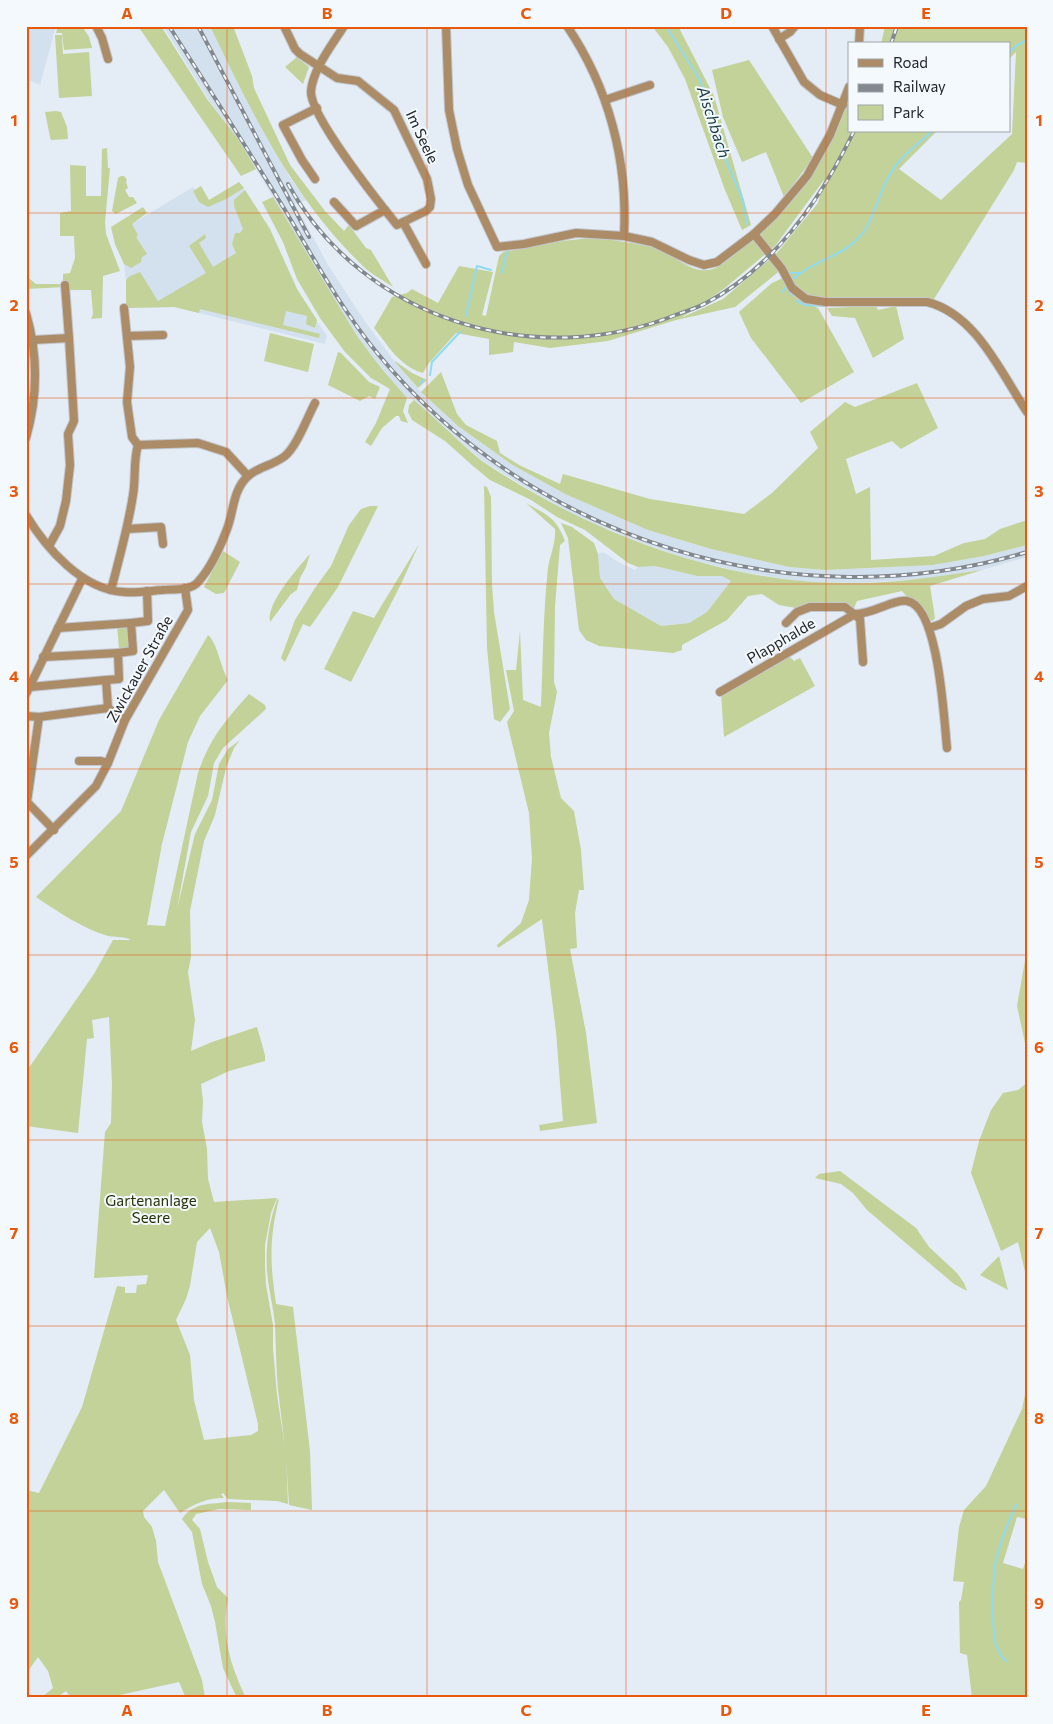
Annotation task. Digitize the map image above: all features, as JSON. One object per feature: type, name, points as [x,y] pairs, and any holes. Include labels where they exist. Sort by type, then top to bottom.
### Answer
[{"type":"street","points":[[96,26],[102,38],[108,59]]},
{"type":"street","name":"Im Seele","points":[[284,26],[295,49],[337,78],[358,81],[394,110],[427,179],[431,199],[430,207],[426,211],[403,222]]},
{"type":"street","points":[[344,26],[319,66],[311,92],[316,108],[332,138],[385,210],[397,225],[403,222],[426,264]]},
{"type":"street","points":[[446,26],[449,110],[457,149],[468,185],[497,247],[524,244],[576,233],[624,236],[652,242],[704,265],[717,262],[754,234],[775,214],[807,176],[830,135],[848,90]]},
{"type":"street","points":[[567,26],[579,46],[605,100],[620,157],[624,185],[624,236]]},
{"type":"street","points":[[772,26],[804,82],[820,95],[843,105]]},
{"type":"street","points":[[779,39],[790,32],[795,26]]},
{"type":"street","points":[[859,42],[860,26]]},
{"type":"street","points":[[605,100],[650,85]]},
{"type":"street","points":[[316,108],[284,125],[302,160],[316,179]]},
{"type":"street","points":[[334,202],[356,226],[385,210]]},
{"type":"street","points":[[754,234],[782,269],[792,288],[806,299],[825,302],[921,301],[934,303],[947,310],[965,322],[981,341],[1027,412]]},
{"type":"street","points":[[49,546],[60,526],[66,501],[70,466],[68,434],[74,421],[65,285]]},
{"type":"street","points":[[124,308],[130,367],[126,402],[132,437],[138,445]]},
{"type":"street","points":[[26,313],[33,340],[36,378],[34,406],[26,438]]},
{"type":"street","points":[[127,336],[163,335]]},
{"type":"street","points":[[33,340],[69,338]]},
{"type":"street","points":[[26,515],[49,546],[82,579],[111,590],[124,592],[186,588],[196,584],[206,572],[228,527],[231,509],[237,492],[248,476],[285,456],[315,403]]},
{"type":"street","points":[[138,445],[198,443],[226,452],[248,476]]},
{"type":"street","points":[[111,590],[127,529],[134,492],[135,455],[138,445]]},
{"type":"street","points":[[127,529],[161,527],[163,544]]},
{"type":"street","points":[[28,690],[82,579]]},
{"type":"street","points":[[929,628],[941,624],[966,606],[983,599],[1009,596],[1027,586]]},
{"type":"street","name":"Zwickauer Straße","points":[[26,856],[96,786],[108,763],[125,720],[188,610],[186,588]]},
{"type":"street","points":[[58,628],[148,621],[147,591]]},
{"type":"street","name":"Plapphalde","points":[[720,692],[855,614],[865,614],[902,601],[909,601],[922,612],[933,637],[938,661],[947,748]]},
{"type":"street","name":"Plapphalde","points":[[786,622],[797,612],[810,607],[845,607],[855,614]]},
{"type":"street","points":[[855,614],[860,619],[864,662]]},
{"type":"street","points":[[44,657],[133,651],[131,623]]},
{"type":"street","points":[[28,690],[119,678],[118,653]]},
{"type":"street","points":[[106,680],[108,708]]},
{"type":"street","points":[[26,716],[40,717],[108,708],[125,720]]},
{"type":"street","points":[[40,717],[27,802],[54,830]]},
{"type":"street","points":[[79,761],[101,761],[108,763]]},
{"type":"shaded area","points":[[26,26],[56,26],[40,85],[26,79]]},
{"type":"shaded area","points":[[163,26],[210,26],[289,176],[306,200],[295,204],[328,265],[364,320],[395,362],[421,392],[458,426],[511,464],[565,494],[648,530],[711,549],[789,567],[825,570],[933,565],[984,556],[1027,545],[1027,557],[982,570],[921,579],[857,583],[798,581],[742,572],[684,558],[578,517],[528,489],[480,459],[414,400],[407,398],[381,368],[357,336],[238,139],[210,102]]},
{"type":"shaded area","points":[[242,186],[260,213],[303,301],[327,336],[325,344],[174,307],[126,308],[124,264],[115,244],[111,227],[132,224],[193,187],[207,206]]},
{"type":"shaded area","points":[[603,552],[635,570],[638,567],[655,566],[697,576],[722,576],[732,581],[707,612],[689,623],[661,626],[614,599],[600,578],[598,554]]},
{"type":"green space","points":[[58,26],[82,26],[89,37],[92,48],[64,50],[62,33],[56,33]]},
{"type":"green space","points":[[138,26],[161,26],[207,99],[238,139],[256,169],[241,176]]},
{"type":"green space","points":[[210,26],[233,26],[252,76],[254,88],[290,165],[325,211],[344,231],[349,225],[366,248],[371,250],[393,287],[365,268],[337,239],[294,183],[258,122]]},
{"type":"green space","points":[[652,26],[678,26],[714,96],[751,225],[742,230],[725,190],[685,79],[668,47]]},
{"type":"green space","points":[[885,26],[1027,26],[1027,163],[1017,162],[1014,170],[934,299],[867,301],[808,297],[793,286],[782,269],[735,307],[676,320],[608,341],[550,348],[514,342],[513,352],[489,355],[489,339],[456,333],[429,363],[423,373],[401,361],[374,328],[392,297],[407,293],[412,289],[438,303],[459,266],[493,272],[482,315],[486,316],[499,256],[503,252],[551,243],[597,239],[644,245],[658,249],[688,266],[700,270],[718,267],[764,229],[795,197],[822,157],[848,101],[848,132],[936,132],[899,169],[941,200],[1012,134],[1016,52],[1010,58],[1010,42],[881,42]],"holes":[[[824,180],[818,203],[776,254],[723,299],[681,318],[725,288],[775,246]]]},
{"type":"green space","points":[[55,35],[62,35],[63,54],[89,52],[92,96],[59,98]]},
{"type":"green space","points":[[297,57],[309,67],[303,84],[285,67]]},
{"type":"green space","points":[[749,60],[813,158],[784,197],[766,152],[742,162],[723,117],[712,70]]},
{"type":"green space","points":[[45,112],[61,112],[67,127],[68,139],[51,140]]},
{"type":"green space","points":[[107,148],[108,168],[110,168],[105,222],[106,234],[120,271],[103,276],[102,318],[91,319],[93,314],[91,290],[67,290],[66,287],[26,289],[26,276],[36,284],[63,284],[63,274],[70,273],[75,258],[74,236],[60,236],[60,213],[71,211],[70,165],[86,166],[86,196],[101,196],[102,149]]},
{"type":"green space","points":[[124,176],[127,180],[128,188],[125,190],[129,197],[133,197],[137,203],[116,214],[112,211],[118,178]]},
{"type":"green space","points":[[239,182],[244,188],[208,207],[199,202],[193,191],[201,186],[209,200]]},
{"type":"green space","points":[[245,190],[270,229],[297,289],[317,320],[315,328],[306,324],[307,316],[286,311],[283,325],[320,334],[319,338],[200,309],[199,313],[174,307],[126,308],[126,280],[130,276],[140,272],[158,301],[206,273],[189,246],[205,234],[206,238],[199,243],[213,267],[236,253],[232,244],[235,233],[240,233],[243,229],[234,206],[234,200]]},
{"type":"green space","points":[[273,197],[357,336],[407,398],[403,411],[408,423],[401,421],[399,416],[396,416],[382,428],[371,446],[365,442],[376,423],[390,389],[371,378],[345,352],[320,318],[297,279],[283,242],[262,202]]},
{"type":"green space","points":[[143,207],[147,213],[132,224],[138,235],[136,237],[147,254],[142,257],[141,262],[131,268],[124,264],[115,244],[111,227]]},
{"type":"green space","points":[[783,278],[795,297],[818,308],[854,372],[801,403],[751,338],[739,312],[772,283]]},
{"type":"green space","points":[[876,306],[878,310],[896,306],[904,339],[873,358],[855,318],[832,316],[827,308]]},
{"type":"green space","points":[[270,333],[314,344],[308,372],[264,361]]},
{"type":"green space","points":[[338,352],[369,382],[380,387],[375,399],[369,396],[360,401],[328,385]]},
{"type":"green space","points":[[395,361],[412,373],[427,380],[418,388]]},
{"type":"green space","points":[[441,372],[457,414],[466,425],[497,441],[500,453],[519,465],[560,484],[563,474],[650,499],[744,514],[772,493],[818,448],[810,432],[845,402],[855,407],[917,383],[938,428],[901,449],[892,441],[846,459],[856,494],[870,487],[871,560],[934,556],[964,543],[985,539],[1000,529],[1027,520],[1027,545],[984,556],[933,565],[825,570],[789,567],[711,549],[648,530],[565,494],[511,464],[458,426],[421,392]]},
{"type":"green space","points":[[414,400],[479,459],[523,487],[567,511],[613,532],[661,550],[710,565],[808,582],[857,583],[920,579],[982,570],[930,586],[935,618],[932,621],[920,604],[909,599],[902,591],[857,601],[854,608],[845,604],[817,604],[796,608],[779,605],[762,594],[748,596],[727,620],[682,645],[682,650],[673,653],[599,646],[586,640],[579,630],[568,538],[561,523],[572,527],[594,543],[598,554],[600,578],[614,599],[661,626],[689,623],[707,612],[731,581],[722,576],[697,576],[655,566],[638,567],[628,563],[585,530],[557,517],[531,500],[490,480],[445,441],[412,420],[408,412],[409,405]]},
{"type":"green space","points":[[484,486],[487,487],[491,497],[494,612],[510,709],[500,722],[494,719],[487,648]]},
{"type":"green space","points":[[526,503],[550,518],[562,533],[565,541],[560,545],[555,606],[554,682],[557,692],[549,733],[551,757],[561,798],[574,811],[581,850],[584,890],[579,890],[575,913],[577,948],[570,949],[586,1033],[597,1123],[540,1131],[539,1125],[563,1121],[556,1032],[542,919],[498,948],[497,945],[521,923],[529,900],[532,858],[529,813],[507,722],[514,711],[506,670],[516,670],[520,631],[523,700],[541,707],[546,585],[555,534],[555,529]]},
{"type":"green space","points":[[378,506],[338,587],[310,627],[303,624],[285,662],[281,658],[295,620],[331,566],[349,525],[361,509]]},
{"type":"green space","points":[[419,544],[402,582],[351,682],[324,669],[353,611],[374,618]]},
{"type":"green space","points":[[223,551],[240,562],[224,593],[216,594],[204,587]]},
{"type":"green space","points":[[310,554],[297,590],[291,594],[270,622],[270,614],[278,596]]},
{"type":"green space","points":[[117,625],[129,626],[129,648],[119,648]]},
{"type":"green space","name":"Gartenanlage Seere","points":[[208,635],[214,643],[228,680],[200,716],[188,742],[162,844],[147,925],[165,926],[198,773],[208,750],[225,722],[249,694],[265,705],[266,709],[223,748],[214,763],[208,796],[191,832],[177,909],[195,834],[212,800],[219,764],[228,749],[240,740],[234,748],[226,768],[215,815],[204,841],[190,911],[191,957],[188,972],[195,1020],[191,1051],[257,1027],[265,1055],[265,1061],[229,1071],[201,1084],[203,1101],[202,1122],[207,1149],[208,1179],[214,1202],[277,1198],[271,1213],[265,1245],[265,1266],[266,1285],[273,1325],[277,1395],[286,1454],[288,1504],[277,1501],[228,1499],[223,1493],[221,1494],[224,1498],[201,1502],[180,1513],[164,1490],[143,1511],[144,1517],[152,1527],[156,1541],[158,1562],[202,1680],[205,1698],[186,1698],[179,1682],[106,1698],[71,1698],[66,1691],[56,1698],[41,1698],[53,1688],[48,1671],[38,1657],[26,1674],[26,1490],[39,1493],[82,1407],[117,1286],[125,1287],[125,1293],[136,1293],[137,1285],[146,1284],[148,1275],[94,1278],[105,1132],[111,1123],[112,1084],[109,1017],[92,1020],[94,1038],[87,1039],[78,1133],[26,1126],[26,1072],[94,974],[113,940],[131,940],[108,936],[89,929],[36,897],[121,811],[159,720]],"holes":[[[210,1228],[219,1252],[227,1296],[258,1424],[258,1431],[251,1435],[204,1440],[194,1400],[190,1355],[176,1320],[190,1286],[197,1242]]]},
{"type":"green space","points":[[788,655],[794,661],[800,658],[815,686],[724,737],[721,693]]},
{"type":"green space","points":[[1027,949],[1027,1052],[1017,1006]]},
{"type":"green space","points":[[1027,1083],[1027,1280],[1018,1242],[1001,1251],[971,1173],[979,1141],[991,1110],[1003,1093],[1018,1090]]},
{"type":"green space","points":[[840,1171],[916,1228],[929,1247],[957,1273],[967,1291],[954,1284],[867,1210],[853,1193],[841,1184],[815,1178],[819,1174]]},
{"type":"green space","points":[[279,1199],[272,1239],[273,1276],[276,1304],[293,1307],[310,1451],[312,1510],[289,1505],[285,1447],[277,1382],[275,1325],[267,1265],[269,1232],[277,1200]]},
{"type":"green space","points":[[999,1256],[1008,1290],[980,1275]]},
{"type":"green space","points":[[1027,1385],[1027,1519],[1017,1517],[1003,1563],[1023,1569],[1027,1557],[1027,1698],[972,1698],[967,1655],[960,1653],[959,1602],[964,1582],[953,1581],[959,1527],[964,1510],[986,1486],[1022,1409]]},
{"type":"green space","points":[[226,1502],[251,1503],[251,1510],[219,1509],[196,1514],[192,1520],[200,1529],[208,1562],[217,1587],[228,1598],[226,1637],[228,1650],[235,1674],[246,1698],[237,1698],[223,1668],[215,1622],[202,1584],[192,1532],[182,1519],[196,1507]]},
{"type":"waterway","name":"Aischbach","points":[[666,26],[700,80],[716,137],[743,200],[747,224]]},
{"type":"waterway","name":"Aischbach","points":[[1010,52],[1027,40]]},
{"type":"waterway","name":"Aischbach","points":[[793,279],[801,272],[840,252],[858,239],[865,230],[892,171],[908,152],[932,132]]},
{"type":"waterway","points":[[502,273],[507,250],[509,249]]},
{"type":"waterway","points":[[727,259],[739,250]]},
{"type":"waterway","points":[[466,316],[477,266],[491,270]]},
{"type":"waterway","name":"Aischbach","points":[[791,273],[799,273]]},
{"type":"waterway","points":[[782,292],[786,287],[792,295]]},
{"type":"waterway","points":[[797,301],[805,305],[824,306]]},
{"type":"waterway","points":[[430,375],[432,362],[460,332]]},
{"type":"waterway","points":[[420,384],[424,380]]},
{"type":"waterway","points":[[1006,1661],[999,1652],[995,1641],[993,1612],[994,1578],[1000,1546],[1016,1505]]},
{"type":"railway","points":[[169,26],[271,187],[329,284],[352,320],[378,354],[441,419],[512,474],[590,517],[673,549],[760,569],[849,577],[939,571],[1027,552]]},
{"type":"railway","points":[[198,26],[309,237]]},
{"type":"railway","points":[[892,42],[897,26]]},
{"type":"railway","points":[[288,184],[321,231],[361,270],[407,301],[458,322],[512,334],[568,337],[624,331],[696,308],[731,288],[754,270],[794,229],[827,182],[853,132]]}]
